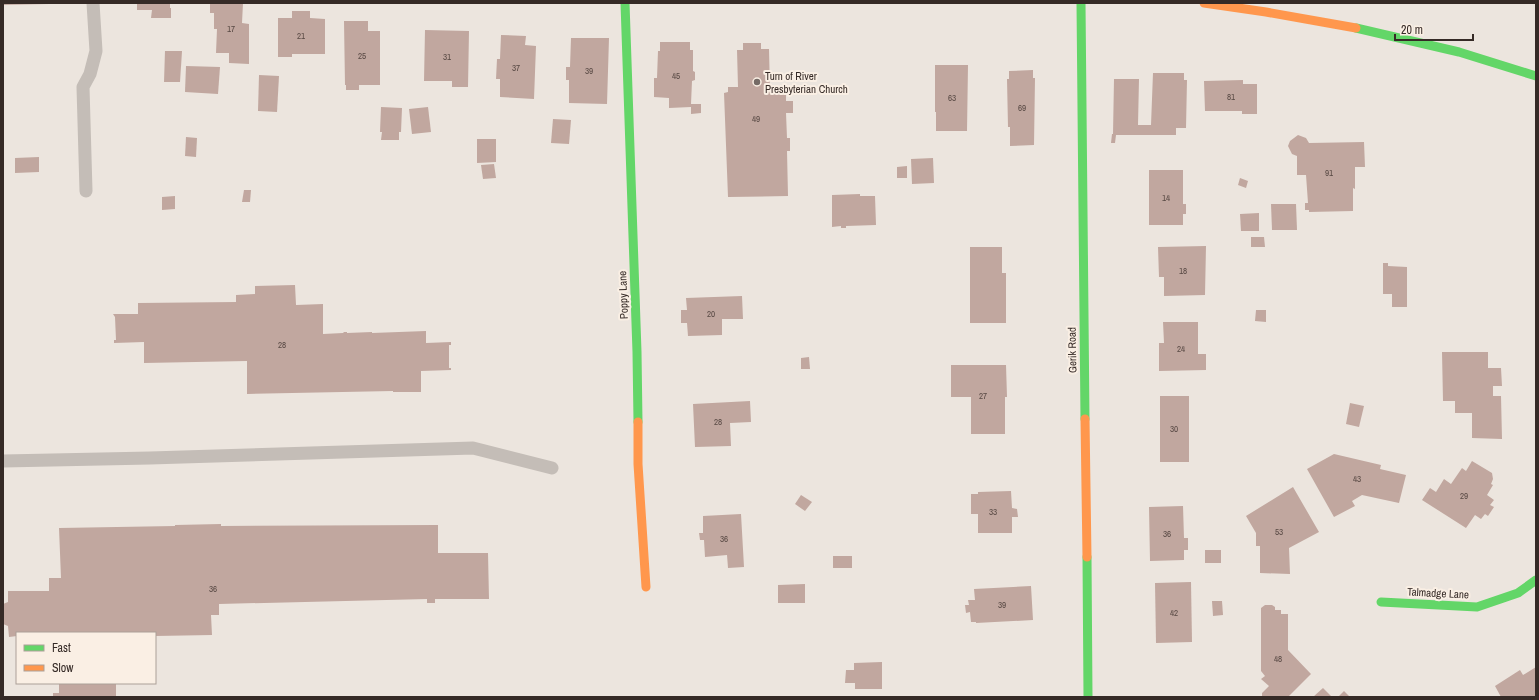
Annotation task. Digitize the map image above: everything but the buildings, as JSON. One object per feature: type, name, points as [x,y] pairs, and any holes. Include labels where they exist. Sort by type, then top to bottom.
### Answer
[{"type":"street","name":"Poppy Lane","points":[[625,3],[637,344],[638,464],[646,587]]},
{"type":"street","name":"Gerik Road","points":[[1081,3],[1088,697]]},
{"type":"street","points":[[1204,3],[1250,9],[1395,35],[1500,63],[1536,76]]},
{"type":"street","name":"Talmadge Lane","points":[[1381,602],[1477,607],[1518,593],[1536,580]]},
{"type":"lane","points":[[86,191],[83,87],[90,74],[96,51],[93,3]]},
{"type":"lane","points":[[3,461],[473,448],[552,468]]},
{"type":"traffic: fast","points":[[625,3],[638,422]]},
{"type":"traffic: fast","points":[[1081,3],[1085,419]]},
{"type":"traffic: fast","points":[[1356,28],[1459,52],[1536,76]]},
{"type":"traffic: fast","points":[[1087,557],[1088,697]]},
{"type":"traffic: fast","points":[[1381,602],[1477,607],[1518,593],[1536,580]]},
{"type":"traffic: slow","points":[[1204,3],[1356,28]]},
{"type":"traffic: slow","points":[[1085,419],[1087,557]]},
{"type":"traffic: slow","points":[[638,422],[638,464],[646,587]]},
{"type":"place","name":"Turn of River Presbyterian Church","points":[[757,82]]}]
